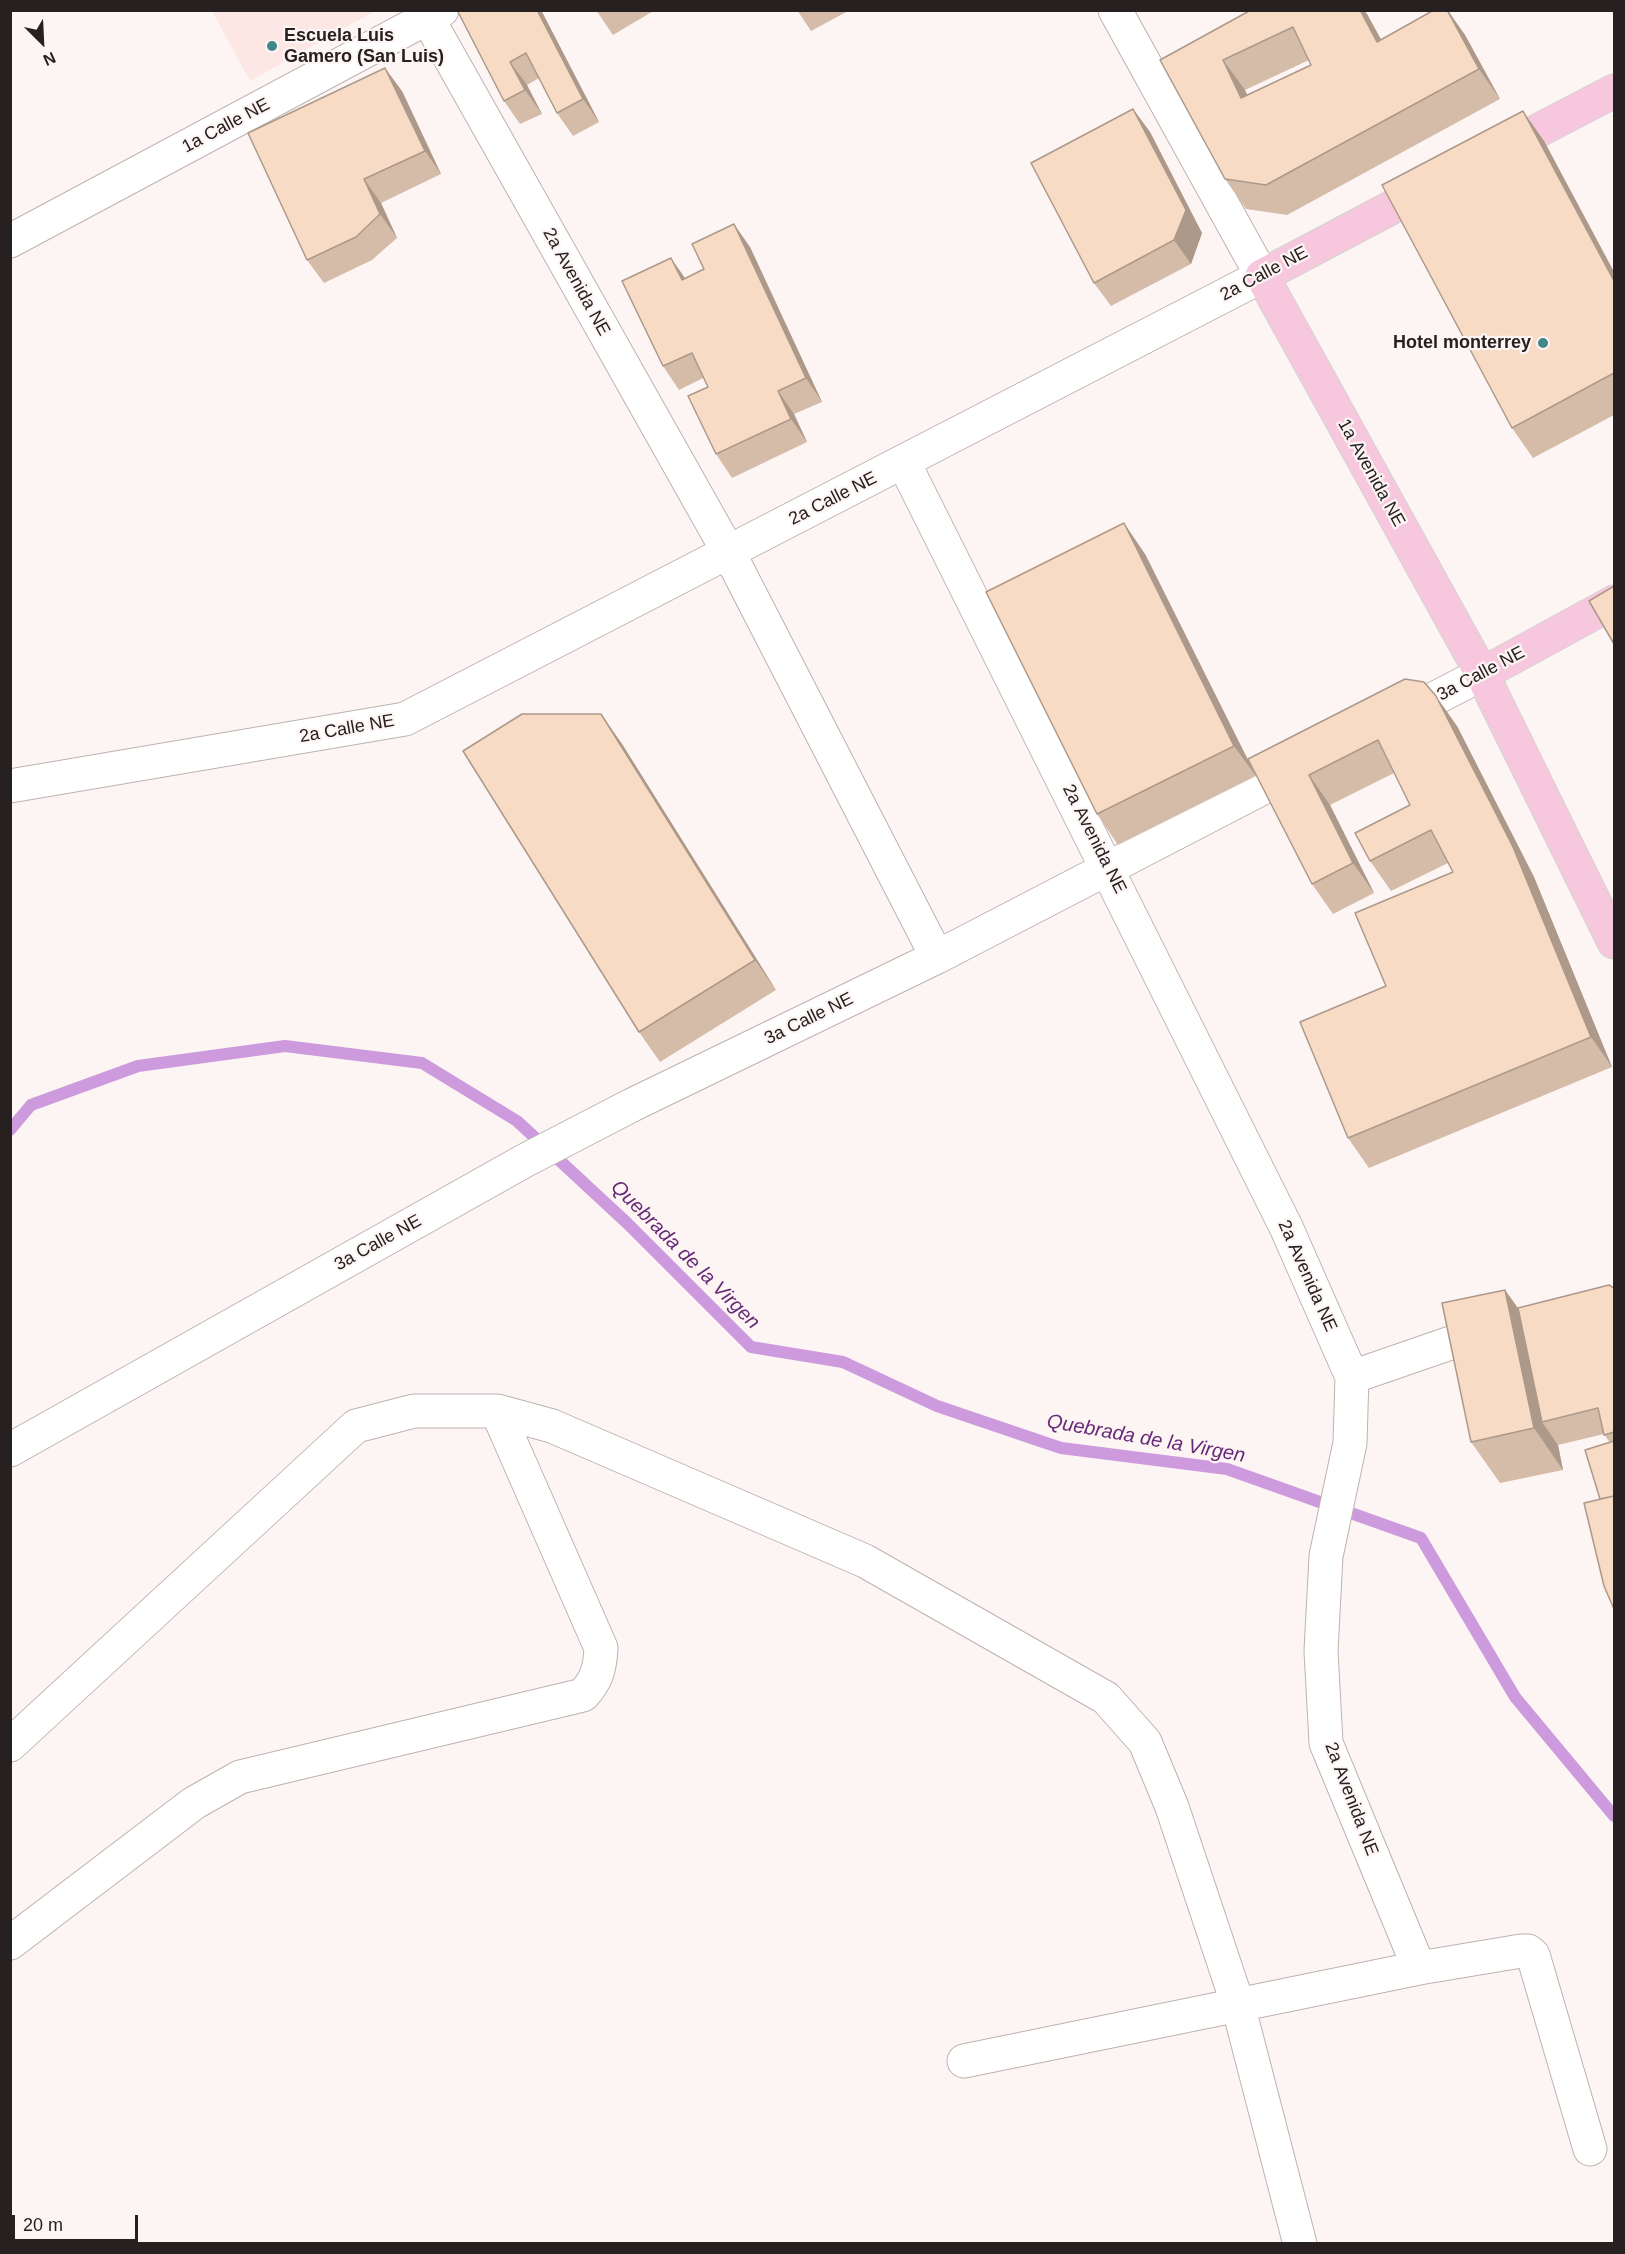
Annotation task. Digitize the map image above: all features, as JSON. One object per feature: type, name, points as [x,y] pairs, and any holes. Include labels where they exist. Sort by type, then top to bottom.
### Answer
[{"type":"main road","name":"2a Calle NE","points":[[1262,276],[1614,91]]},
{"type":"main road","name":"1a Avenida NE","points":[[1262,276],[1482,674],[1614,942]]},
{"type":"main road","name":"3a Calle NE","points":[[1482,674],[1614,602]]},
{"type":"street","name":"1a Avenida NE","points":[[1115,10],[1262,276]]},
{"type":"street","name":"1a Calle NE","points":[[10,241],[431,13]]},
{"type":"street","name":"2a Avenida NE","points":[[431,13],[729,553],[937,957]]},
{"type":"street","name":"2a Calle NE","points":[[10,786],[405,719],[1262,276]]},
{"type":"street","name":"2a Avenida NE","points":[[904,462],[1286,1227],[1352,1377],[1350,1443],[1326,1556],[1321,1651],[1326,1743],[1419,1968]]},
{"type":"street","name":"3a Calle NE","points":[[1368,733],[1482,674]]},
{"type":"street","name":"3a Calle NE","points":[[10,1450],[524,1161],[632,1105],[937,957],[1326,755]]},
{"type":"street","points":[[1352,1377],[1527,1317]]},
{"type":"street","points":[[10,1745],[356,1426],[414,1411],[497,1411],[552,1426],[865,1561],[1106,1698],[1145,1742],[1172,1807],[1238,2005],[1300,2244]]},
{"type":"street","points":[[10,1943],[194,1803],[240,1777],[583,1695],[594,1683],[600,1666],[602,1648],[497,1411]]},
{"type":"street","points":[[964,2061],[1419,1968],[1528,1951],[1533,1955],[1590,2149]]},
{"type":"shaded area","name":"Escuela Luis Gamero (San Luis)","points":[[375,10],[250,81],[212,11]]},
{"type":"building","points":[[457,10],[537,10],[583,99],[557,113],[526,53],[510,62],[525,90],[504,101]]},
{"type":"building","points":[[1251,10],[1360,10],[1377,42],[1434,10],[1447,10],[1479,69],[1266,185],[1225,179],[1160,60]],"holes":[[[1293,27],[1311,65],[1241,98],[1223,60]]]},
{"type":"building","points":[[385,68],[425,151],[364,179],[380,214],[356,237],[307,260],[248,133]]},
{"type":"building","points":[[1133,109],[1186,210],[1174,240],[1094,283],[1031,163]]},
{"type":"building","name":"Hotel monterrey","points":[[1523,111],[1614,281],[1614,373],[1512,428],[1382,185]]},
{"type":"building","points":[[734,224],[806,378],[778,391],[791,419],[716,454],[688,396],[708,387],[692,353],[663,366],[622,281],[671,258],[682,280],[704,269],[692,244]]},
{"type":"building","points":[[1124,523],[1234,746],[1097,814],[986,592]]},
{"type":"building","points":[[1614,586],[1614,644],[1589,601]]},
{"type":"building","points":[[1405,679],[1424,682],[1436,696],[1513,847],[1591,1037],[1348,1138],[1300,1022],[1386,986],[1355,913],[1453,872],[1431,830],[1370,861],[1355,833],[1410,805],[1378,740],[1309,775],[1353,863],[1312,884],[1248,759]]},
{"type":"building","points":[[522,714],[601,714],[755,960],[639,1032],[463,751]]},
{"type":"building","points":[[1609,1285],[1614,1288],[1614,1432],[1604,1435],[1598,1408],[1542,1422],[1518,1308]]},
{"type":"building","points":[[1505,1290],[1534,1428],[1471,1442],[1442,1303]]},
{"type":"building","points":[[1614,1441],[1614,1496],[1600,1499],[1585,1450]]},
{"type":"building","points":[[1614,1496],[1614,1609],[1604,1586],[1584,1503]]},
{"type":"waterway","name":"Quebrada de la Virgen","points":[[10,1130],[31,1105],[138,1066],[285,1046],[422,1063],[517,1121],[627,1223],[751,1347],[843,1362],[937,1406],[1061,1448],[1227,1469],[1421,1538],[1515,1697],[1614,1816]]},
{"type":"place","name":"Escuela Luis Gamero (San Luis)","points":[[272,46]]},
{"type":"place","name":"Hotel monterrey","points":[[1543,343]]}]
